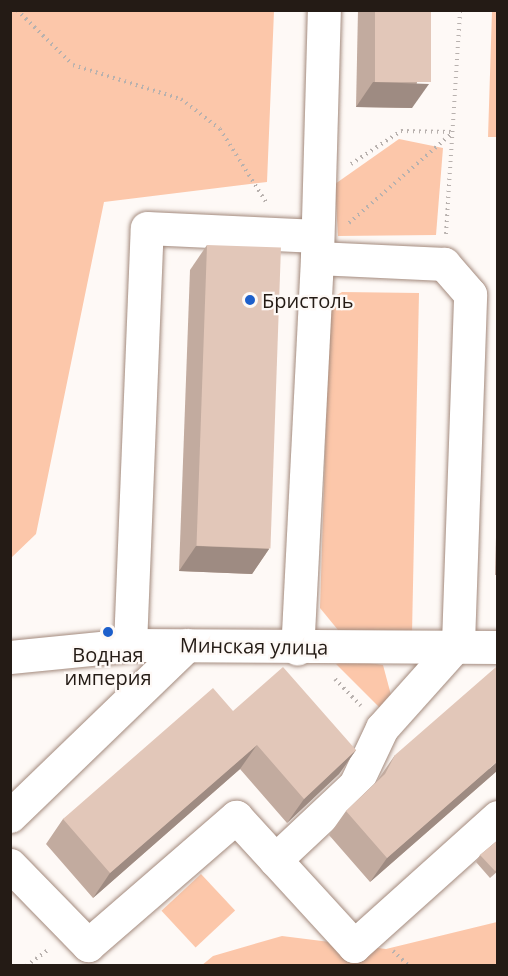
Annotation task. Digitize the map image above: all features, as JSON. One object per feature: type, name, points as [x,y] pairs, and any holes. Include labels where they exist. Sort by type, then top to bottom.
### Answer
[{"type":"lane","points":[[301,648],[310,245],[319,182],[324,10]]},
{"type":"lane","points":[[130,645],[147,228],[310,245],[444,264],[470,294],[458,643],[382,728],[355,785],[275,860]]},
{"type":"lane","name":"Минская улица","points":[[10,657],[130,645],[301,648],[458,643],[498,646]]},
{"type":"lane","points":[[10,816],[187,645]]},
{"type":"lane","points":[[10,865],[88,945],[236,818],[354,946],[498,817]]},
{"type":"path","points":[[17,10],[73,64],[181,99],[220,129],[310,245],[453,132]]},
{"type":"path","points":[[444,264],[460,10]]},
{"type":"path","points":[[319,182],[401,131],[453,132]]},
{"type":"path","points":[[301,648],[382,728]]},
{"type":"shaded area","points":[[11,10],[274,11],[267,182],[104,202],[36,534],[11,558]]},
{"type":"shaded area","points":[[492,11],[498,11],[497,137],[488,137]]},
{"type":"shaded area","points":[[399,139],[443,148],[436,235],[338,236],[335,184]]},
{"type":"shaded area","points":[[342,292],[419,293],[412,634],[338,630],[320,608],[330,299]]},
{"type":"shaded area","points":[[348,660],[383,665],[391,695],[382,710],[336,664]]},
{"type":"shaded area","points":[[201,874],[235,911],[196,947],[162,911]]},
{"type":"shaded area","points":[[497,922],[497,965],[201,966],[213,956],[282,936],[386,949]]},
{"type":"building","points":[[375,10],[431,10],[431,82],[375,82]]},
{"type":"building","points":[[207,245],[281,248],[270,548],[196,546]]},
{"type":"building","points":[[283,667],[356,750],[304,799],[257,745],[110,873],[63,819],[213,688],[233,711]]},
{"type":"building","points":[[496,667],[498,669],[498,761],[387,858],[346,811],[385,774],[395,755]]},
{"type":"building","points":[[498,840],[498,869],[495,871],[480,855]]},
{"type":"place","name":"Бристоль","points":[[250,300]]},
{"type":"place","name":"Водная империя","points":[[108,632]]}]
